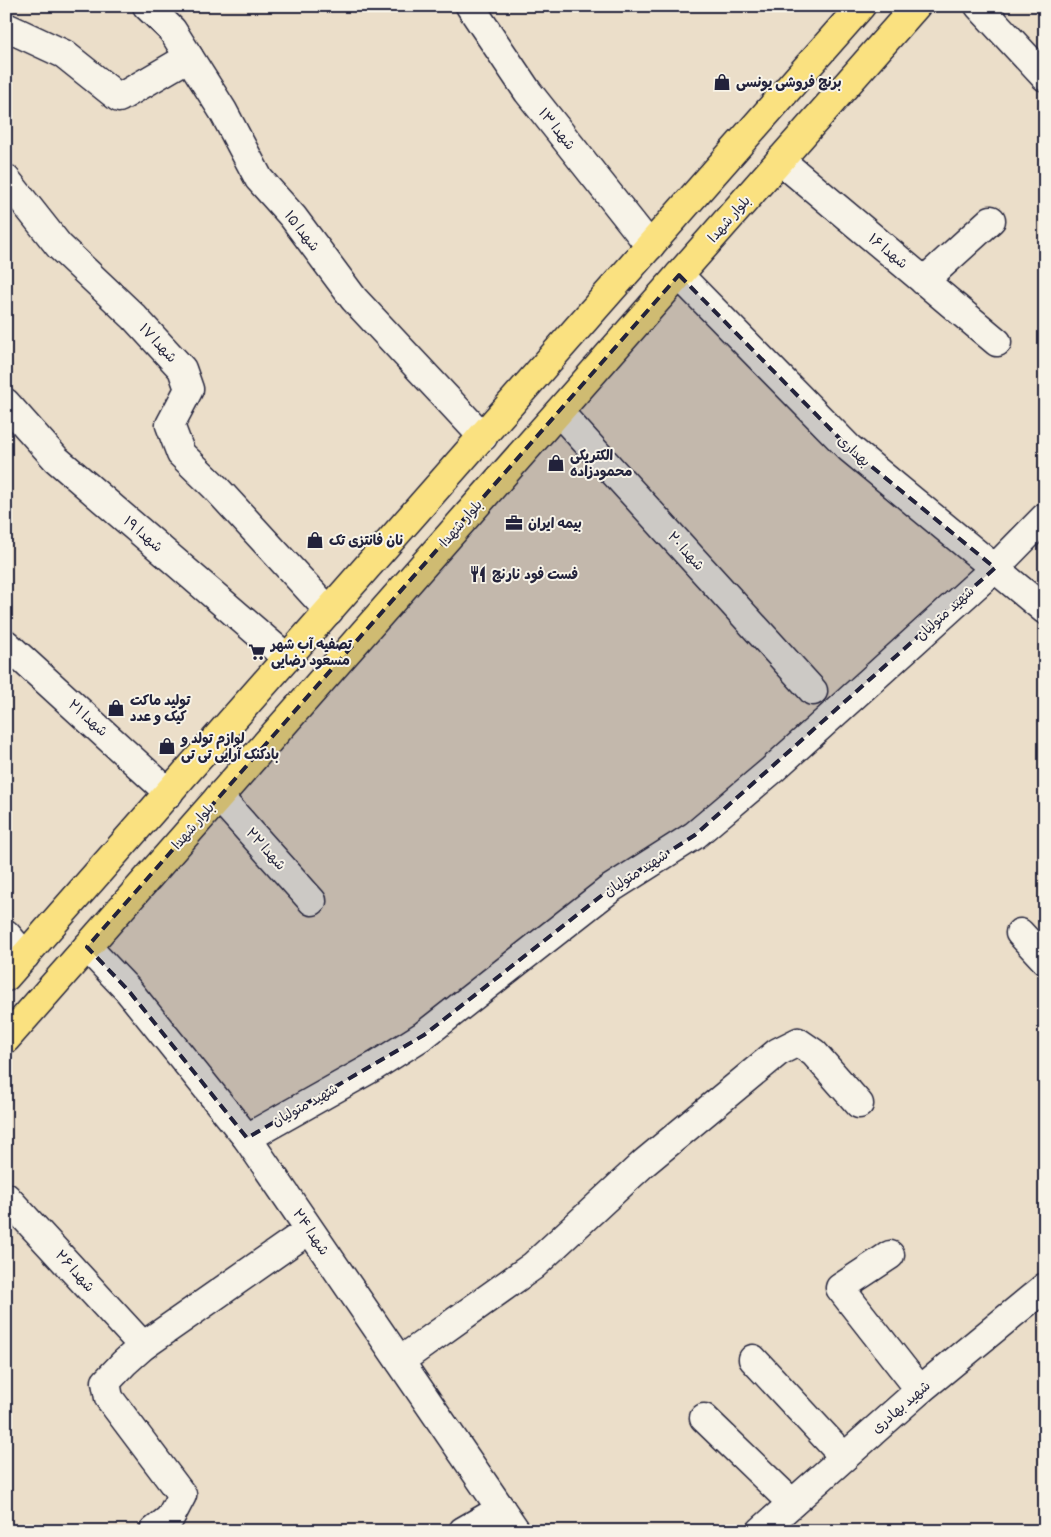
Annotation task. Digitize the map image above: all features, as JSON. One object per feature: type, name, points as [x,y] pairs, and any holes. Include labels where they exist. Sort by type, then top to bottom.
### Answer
[{"type":"main road","points":[[6,977],[861,6]]},
{"type":"main road","name":"بلوار شهدا","points":[[6,1039],[916,6]]},
{"type":"main road","points":[[216,739],[247,766]]},
{"type":"street","name":"شهدا ۱۵","points":[[148,6],[172,30],[222,111],[259,179],[293,217],[354,299],[483,437]]},
{"type":"street","name":"شهدا ۱۳","points":[[470,6],[528,92],[650,246]]},
{"type":"street","points":[[979,6],[1045,77]]},
{"type":"street","points":[[6,27],[64,54],[119,98],[189,57]]},
{"type":"street","name":"شهدا ۱۶","points":[[780,160],[997,342]]},
{"type":"street","name":"شهدا ۱۷","points":[[6,179],[59,246],[134,317],[182,369],[189,389],[170,425],[181,454],[215,487],[329,611]]},
{"type":"street","points":[[924,281],[991,220]]},
{"type":"street","name":"بهداری","points":[[679,275],[849,448],[1045,610]]},
{"type":"street","name":"شهدا ۱۹","points":[[6,404],[56,459],[287,658]]},
{"type":"street","name":"شهدا ۲۰","points":[[559,412],[813,691]]},
{"type":"street","name":"شهید متولیان","points":[[247,1138],[375,1066],[424,1035],[610,889],[695,835],[772,770],[995,568],[1045,517]]},
{"type":"street","name":"شهدا ۲۱","points":[[6,644],[168,793]]},
{"type":"street","name":"شهدا ۲۲","points":[[219,797],[312,901]]},
{"type":"street","points":[[1020,933],[1045,960]]},
{"type":"street","points":[[6,934],[25,956]]},
{"type":"street","name":"شهدا ۲۴","points":[[87,947],[128,990],[247,1138],[509,1520]]},
{"type":"street","points":[[400,1361],[533,1266],[644,1163],[778,1052],[798,1042],[814,1053],[859,1104]]},
{"type":"street","name":"شهدا ۲۶","points":[[6,1196],[143,1346]]},
{"type":"street","points":[[154,1531],[170,1518],[182,1495],[109,1398],[106,1382],[143,1346],[309,1230]]},
{"type":"street","points":[[890,1255],[840,1288],[920,1390]]},
{"type":"street","name":"شهید بهادری","points":[[761,1531],[920,1390],[1045,1286]]},
{"type":"street","points":[[753,1359],[844,1457]]},
{"type":"street","points":[[704,1418],[792,1503]]},
{"type":"street","points":[[463,1531],[509,1520]]},
{"type":"highlighted area","points":[[679,275],[849,448],[995,568],[695,835],[610,889],[424,1035],[247,1138],[128,990],[87,947]]},
{"type":"place","name":"برنج فروشی یونسی","points":[[722,82]]},
{"type":"place","name":"الکتریکی محمودزاده","points":[[556,463]]},
{"type":"place","name":"بیمه ایران","points":[[514,523]]},
{"type":"place","name":"نان فانتزی تک","points":[[315,540]]},
{"type":"place","name":"فست فود نارنج","points":[[478,574]]},
{"type":"place","name":"تصفیه آب شهر مسعود رضایی","points":[[257,652]]},
{"type":"place","name":"تولید ماکت کیک و عدد","points":[[116,708]]},
{"type":"place","name":"لوازم تولد و بادکنک آرایی تی تی","points":[[167,746]]}]
